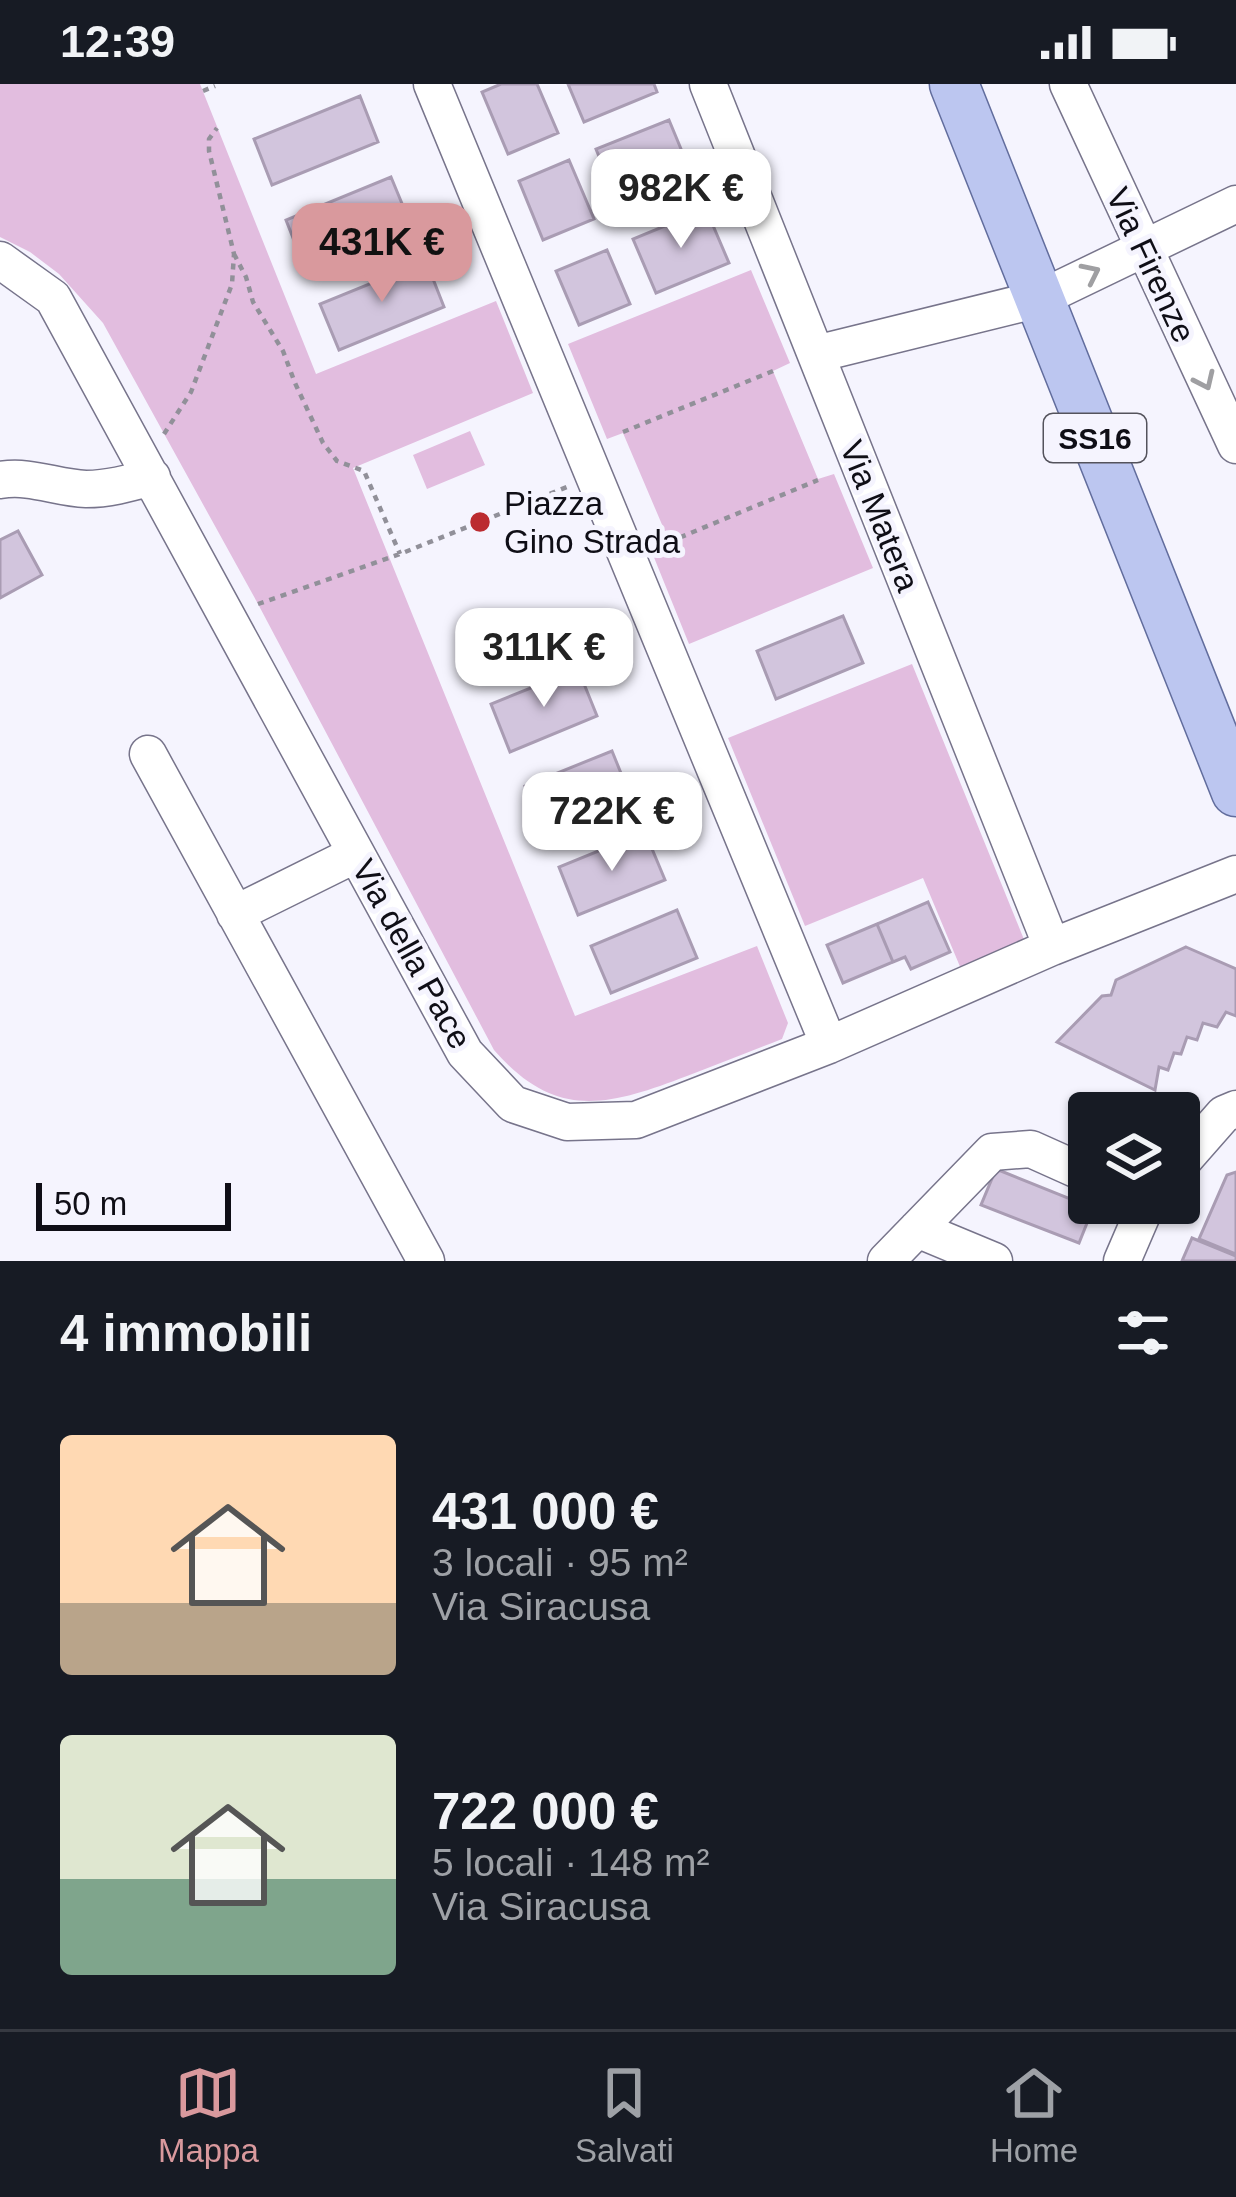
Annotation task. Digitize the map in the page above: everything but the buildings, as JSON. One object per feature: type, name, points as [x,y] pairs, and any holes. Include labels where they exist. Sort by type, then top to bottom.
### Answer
[{"type":"main road","name":"SS16","points":[[954,84],[1236,792]]},
{"type":"street","points":[[432,84],[829,1045]]},
{"type":"street","name":"Via Matera","points":[[708,84],[1052,947]]},
{"type":"street","name":"Via Firenze","points":[[1068,84],[1236,446]]},
{"type":"street","points":[[816,354],[1039,298],[1236,204]]},
{"type":"street","name":"Via della Pace","points":[[0,260],[53,298],[465,1053],[513,1104],[567,1122],[636,1120],[829,1045],[1052,947],[1236,874]]},
{"type":"street","points":[[0,480],[40,479],[82,489],[118,487],[152,477]]},
{"type":"street","points":[[148,754],[426,1261]]},
{"type":"street","points":[[236,914],[356,854]]},
{"type":"street","points":[[1200,1141],[1224,1114],[1236,1109]]},
{"type":"street","points":[[886,1261],[992,1152],[1030,1149],[1068,1166]]},
{"type":"street","points":[[1122,1261],[1138,1224]]},
{"type":"street","points":[[917,1229],[994,1261]]},
{"type":"path","points":[[202,91],[215,86]]},
{"type":"path","points":[[218,128],[209,139],[208,151],[235,254],[254,302],[283,351],[323,442],[337,461],[364,471],[400,554]]},
{"type":"path","points":[[164,434],[190,392],[217,326],[232,284],[235,254]]},
{"type":"path","points":[[623,432],[773,370]]},
{"type":"path","points":[[669,542],[818,480]]},
{"type":"path","points":[[258,604],[571,486]]},
{"type":"shaded area","points":[[0,84],[200,84],[316,374],[496,301],[533,393],[353,468],[575,1016],[757,946],[788,1023],[782,1039],[632,1095],[584,1101],[539,1088],[494,1050],[103,323],[59,274],[0,237]]},
{"type":"shaded area","points":[[751,270],[790,363],[773,371],[818,479],[834,474],[873,568],[689,644],[651,550],[669,541],[623,433],[607,439],[568,344]]},
{"type":"shaded area","points":[[470,431],[485,465],[427,489],[413,455]]},
{"type":"shaded area","points":[[912,664],[1025,942],[961,969],[923,878],[805,926],[728,738]]},
{"type":"place","name":"Piazza Gino Strada","points":[[480,522]]}]
